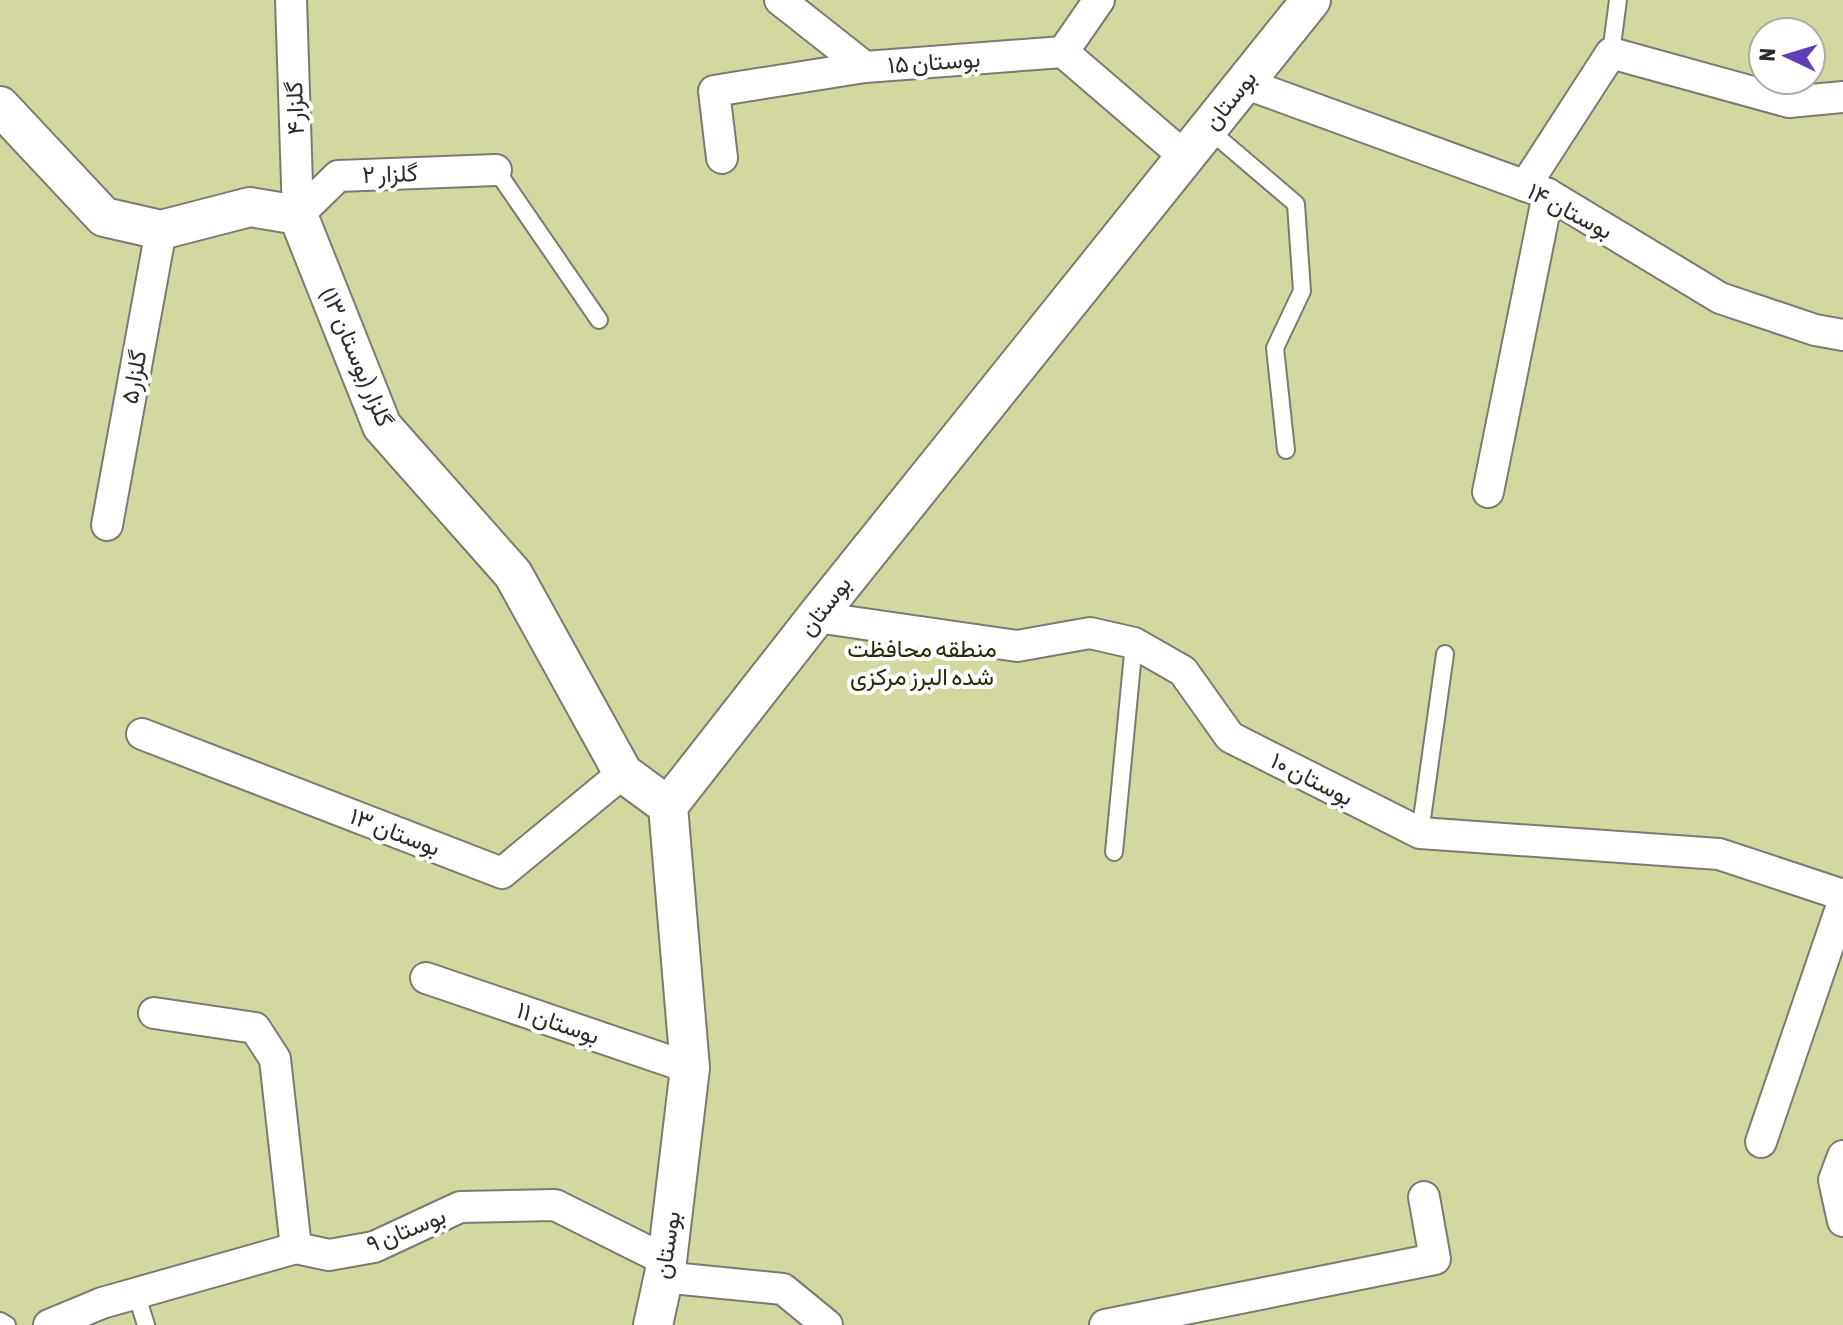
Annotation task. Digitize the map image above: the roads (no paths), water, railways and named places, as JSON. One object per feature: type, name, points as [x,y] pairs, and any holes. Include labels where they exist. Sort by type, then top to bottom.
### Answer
[{"type":"street","name":"گلزار۴","points":[[291,0],[298,215]]},
{"type":"street","points":[[780,0],[865,67]]},
{"type":"street","points":[[1099,0],[1063,52],[1196,142]]},
{"type":"street","name":"بوستان","points":[[653,1325],[665,1269],[690,1068],[668,806],[1311,0]]},
{"type":"street","name":"بوستان ۱۵","points":[[722,158],[714,91],[865,67],[1063,52]]},
{"type":"street","points":[[1488,492],[1536,190],[1611,53],[1789,102],[1843,97]]},
{"type":"street","name":"بوستان ۱۴","points":[[1244,83],[1536,190],[1720,298],[1815,330],[1843,335]]},
{"type":"street","points":[[0,106],[104,217],[161,230],[250,207],[298,215]]},
{"type":"street","name":"گلزار ۲","points":[[298,215],[338,176],[496,170]]},
{"type":"street","name":"گلزار (بوستان ۱۳)","points":[[298,215],[382,426],[513,574],[623,773],[668,806]]},
{"type":"street","name":"گلزار۵","points":[[107,525],[161,230]]},
{"type":"street","name":"بوستان ۱۰","points":[[816,617],[1017,646],[1090,633],[1134,643],[1183,671],[1230,737],[1420,833],[1719,854],[1843,895]]},
{"type":"street","name":"بوستان ۱۳","points":[[142,734],[502,873],[623,773]]},
{"type":"street","points":[[1761,1142],[1843,902]]},
{"type":"street","name":"بوستان ۱۱","points":[[426,978],[690,1068]]},
{"type":"street","points":[[154,1013],[255,1028],[275,1059],[296,1248]]},
{"type":"street","points":[[1843,1156],[1834,1180],[1843,1221]]},
{"type":"street","points":[[1105,1325],[1435,1259],[1424,1197]]},
{"type":"street","name":"بوستان ۹","points":[[49,1325],[102,1303],[296,1248],[329,1255],[374,1247],[460,1207],[555,1205],[665,1269]]},
{"type":"street","points":[[665,1269],[783,1289],[827,1325]]},
{"type":"lane","points":[[1611,53],[1618,0]]},
{"type":"lane","points":[[1196,142],[1296,204],[1302,291],[1275,348],[1286,450]]},
{"type":"lane","points":[[496,170],[599,320]]},
{"type":"lane","points":[[1114,852],[1134,643]]},
{"type":"lane","points":[[1420,833],[1445,654]]},
{"type":"lane","points":[[136,1293],[146,1325]]},
{"type":"lane","points":[[0,1321],[7,1325]]},
{"type":"park label","name":"منطقه محافظت شده البرز مرکزی","points":[[922,663]]}]
